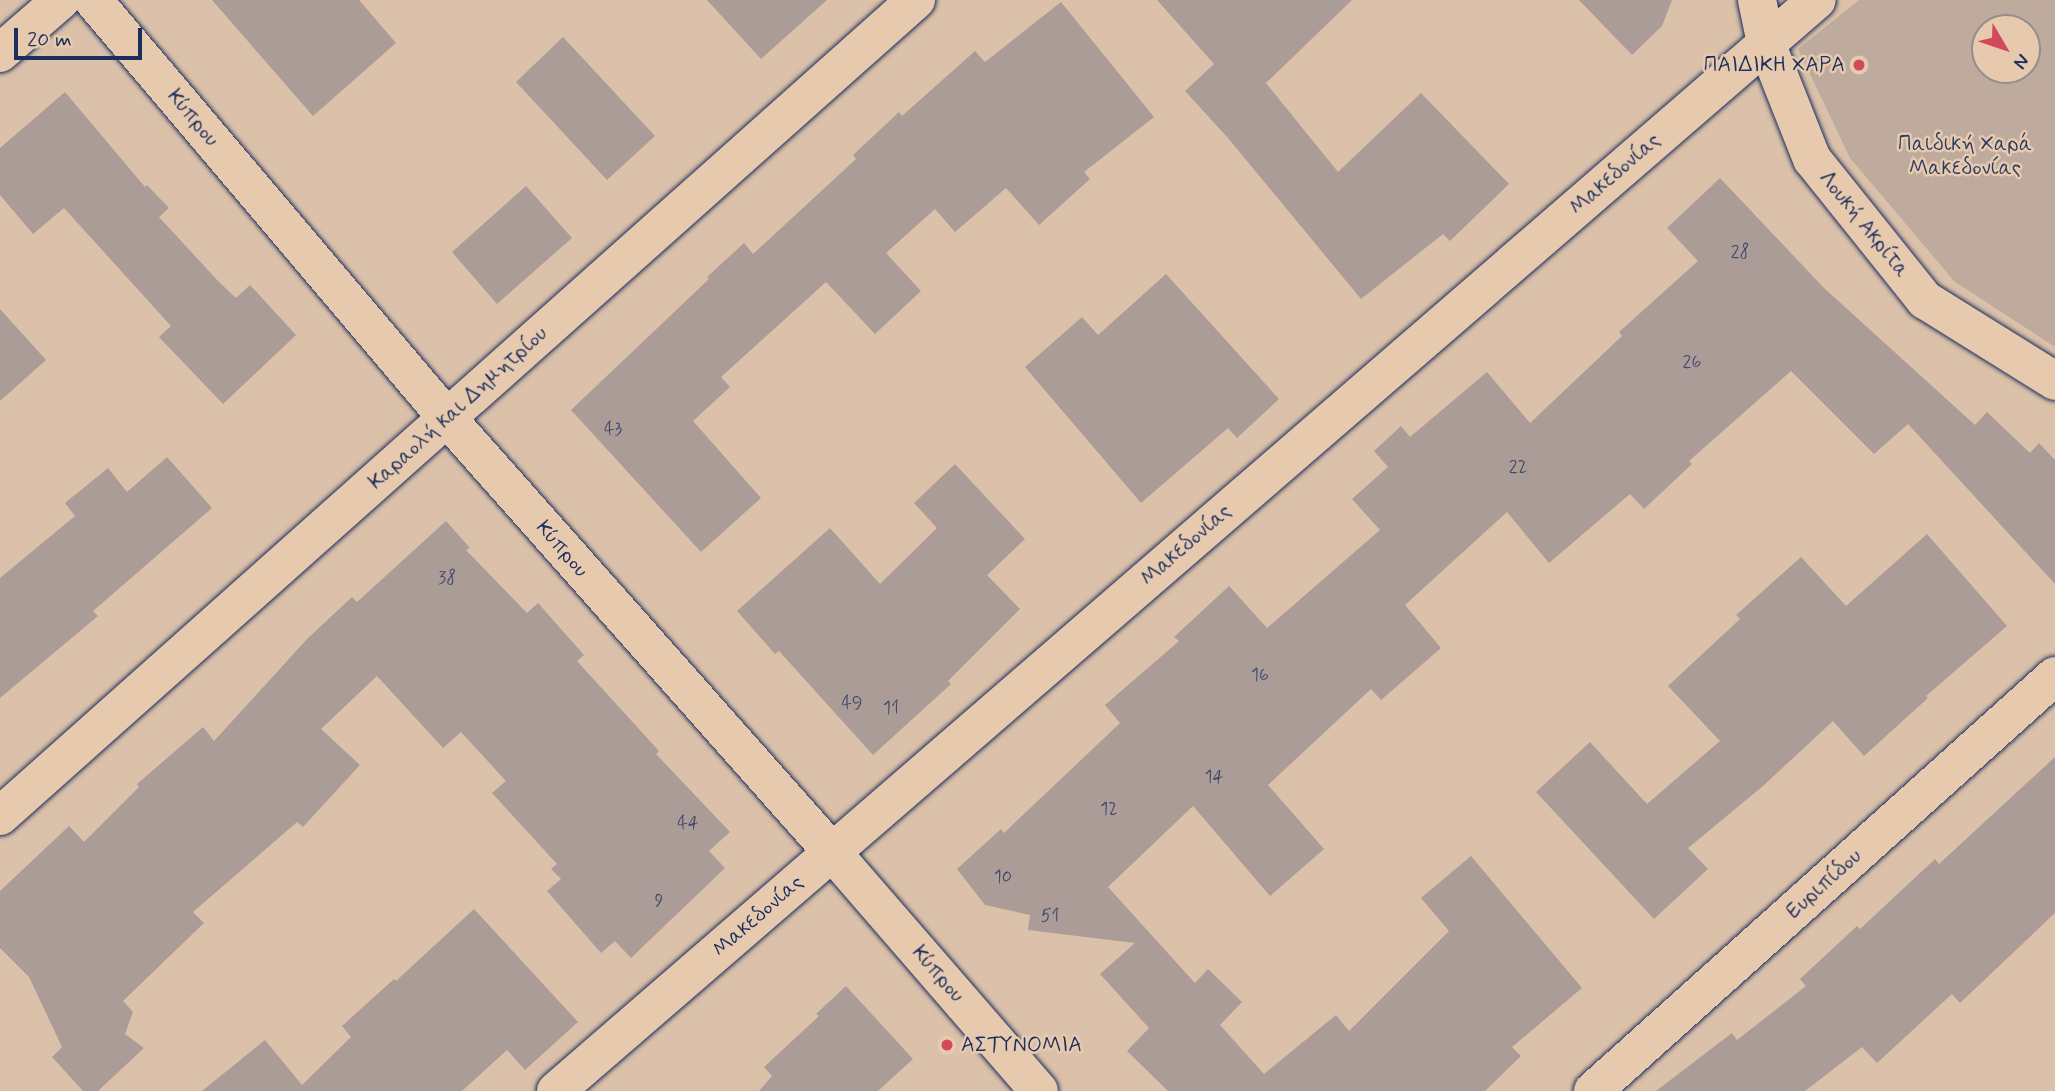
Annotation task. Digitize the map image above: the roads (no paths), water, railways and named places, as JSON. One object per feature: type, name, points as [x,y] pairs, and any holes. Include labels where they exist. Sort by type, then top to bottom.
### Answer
[{"type":"street","points":[[0,53],[61,0]]},
{"type":"street","name":"Κύπρου","points":[[93,0],[447,418],[832,852],[1039,1091]]},
{"type":"street","name":"Καραολή και Δημητρίου","points":[[0,816],[916,0]]},
{"type":"street","name":"Λουκή Ακρίτα","points":[[1757,0],[1766,43],[1812,159],[1925,300],[2055,381]]},
{"type":"street","name":"Μακεδονίας","points":[[556,1091],[1817,0]]},
{"type":"street","name":"Ευριπίδου","points":[[1593,1091],[2055,676]]},
{"type":"place","name":"ΠΑΙΔΙΚΗ ΧΑΡΑ","points":[[1859,65]]},
{"type":"place","name":"ΑΣΤΥΝΟΜΙΑ","points":[[947,1045]]},
{"type":"park label","name":"Παιδική Χαρά Μακεδονίας","points":[[1965,156]]}]
